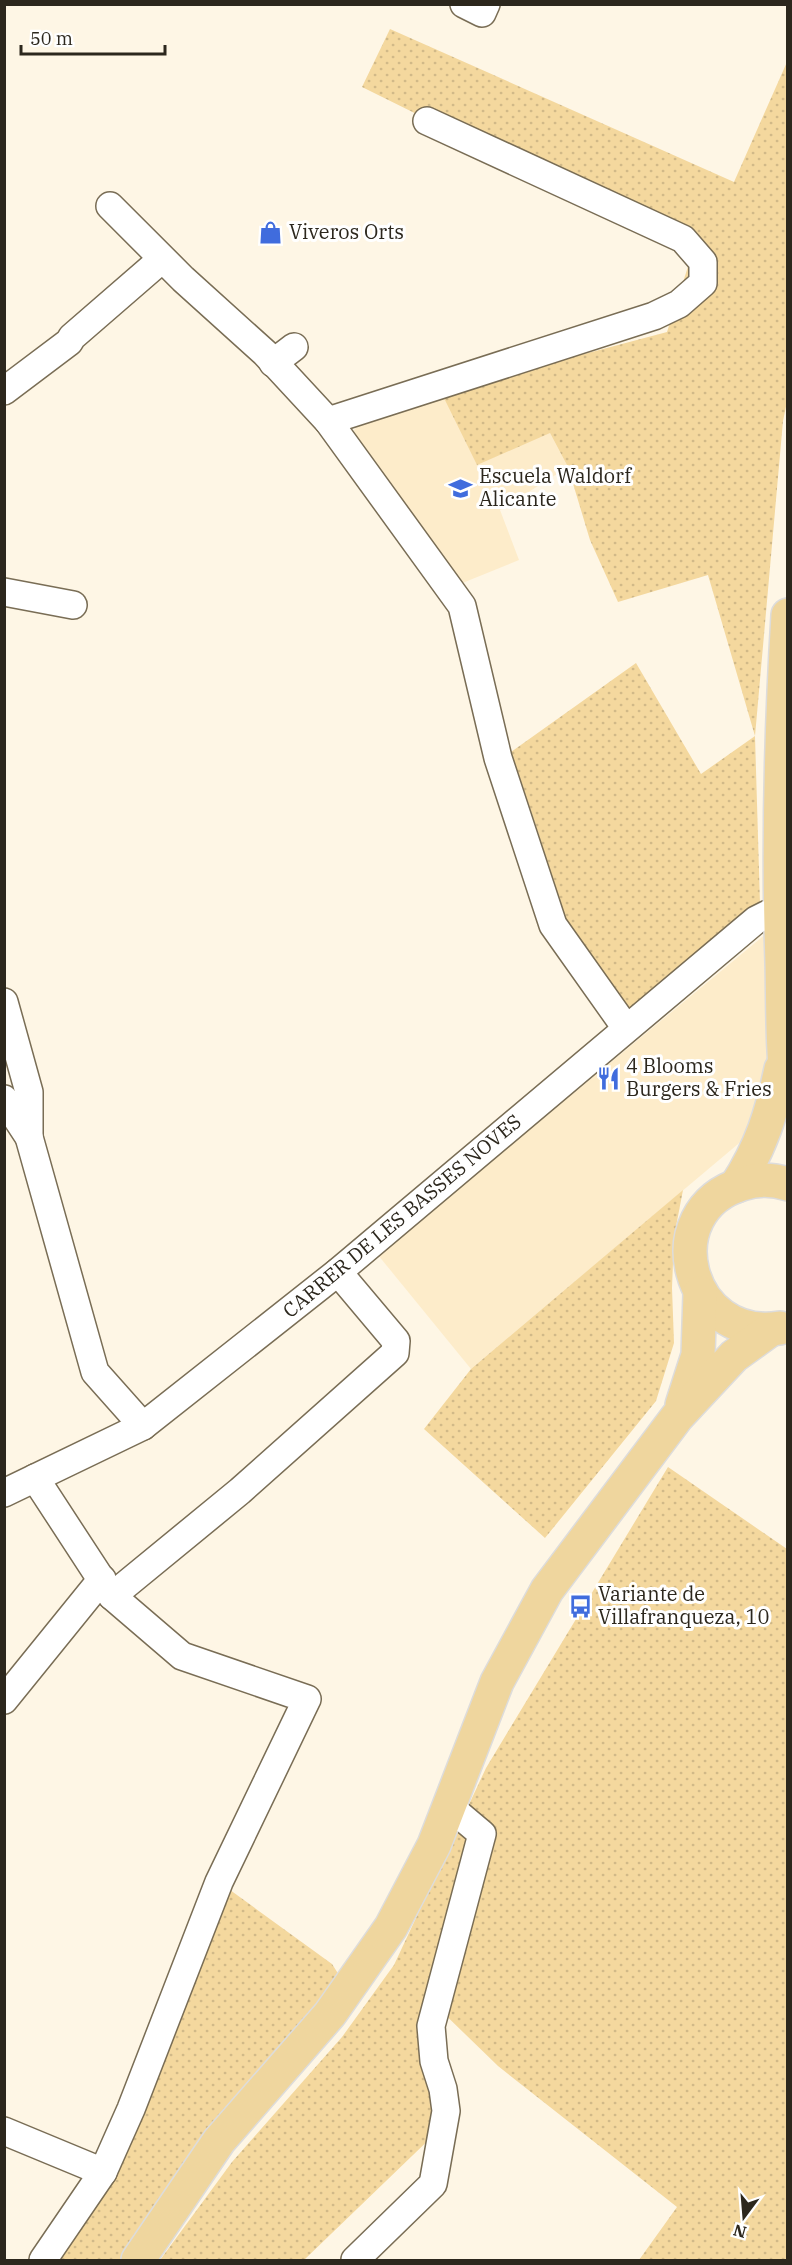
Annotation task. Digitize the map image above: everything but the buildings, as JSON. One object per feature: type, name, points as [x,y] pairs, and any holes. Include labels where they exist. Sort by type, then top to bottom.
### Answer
[{"type":"main road","points":[[788,615],[780,756],[784,911],[783,1058],[788,1095]]},
{"type":"main road","points":[[736,1186],[753,1160],[766,1130],[783,1058]]},
{"type":"main road","points":[[779,1328],[756,1329],[729,1321],[708,1304],[700,1293],[690,1262],[693,1231],[710,1203],[736,1186],[768,1180],[788,1184]]},
{"type":"main road","points":[[677,1417],[698,1355],[700,1293]]},
{"type":"main road","points":[[138,2260],[219,2141],[330,2014],[366,1965],[420,1876],[450,1806],[484,1711],[531,1616],[560,1571],[677,1417],[734,1356],[779,1328]]},
{"type":"street","points":[[464,4],[482,13],[486,4]]},
{"type":"street","points":[[328,421],[654,316],[680,304],[704,283],[703,262],[683,239],[427,121]]},
{"type":"street","points":[[110,206],[162,259],[284,355],[328,421],[462,606],[498,758],[554,925],[626,1028]]},
{"type":"street","points":[[4,392],[69,342],[162,259]]},
{"type":"street","points":[[4,592],[73,605]]},
{"type":"street","name":"CARRER DE LES BASSES NOVES","points":[[4,1493],[143,1426],[338,1272],[756,920],[784,911]]},
{"type":"street","points":[[4,1002],[29,1092],[29,1137],[95,1372],[143,1426]]},
{"type":"street","points":[[4,1099],[29,1137]]},
{"type":"street","points":[[4,1700],[107,1588],[240,1491],[395,1353],[396,1341],[338,1272]]},
{"type":"street","points":[[35,1478],[107,1588],[182,1656],[307,1699],[219,1882],[131,2109],[103,2172],[43,2260]]},
{"type":"street","points":[[355,2260],[433,2184],[446,2110],[443,2089],[434,2061],[430,2026],[482,1834],[450,1806]]},
{"type":"street","points":[[4,2131],[103,2172]]},
{"type":"shaded area","points":[[390,29],[734,182],[787,62],[788,397],[783,421],[755,736],[708,575],[618,602],[590,540],[568,467],[550,433],[477,465],[441,392],[667,332],[693,251],[362,87]]},
{"type":"shaded area","name":"Escuela Waldorf Alicante","points":[[441,392],[550,433],[568,467],[500,510],[519,560],[460,584],[357,446],[354,430],[366,416]]},
{"type":"shaded area","points":[[636,663],[701,774],[755,736],[760,904],[621,1015],[560,925],[539,835],[511,752]]},
{"type":"shaded area","points":[[767,933],[770,1074],[744,1139],[471,1369],[378,1255]]},
{"type":"shaded area","points":[[683,1190],[674,1237],[672,1288],[674,1343],[656,1401],[545,1538],[424,1429],[471,1369]]},
{"type":"shaded area","points":[[668,1467],[787,1549],[787,2260],[639,2260],[677,2207],[498,2066],[430,2000],[440,2129],[304,2260],[160,2260],[232,2162],[342,2037],[394,1965],[486,1768]]},
{"type":"shaded area","points":[[219,1882],[332,1964],[339,1975],[159,2200],[120,2260],[53,2260]]},
{"type":"place","name":"Viveros Orts","points":[[271,232]]},
{"type":"place","name":"Escuela Waldorf Alicante","points":[[461,488]]},
{"type":"place","name":"4 Blooms Burgers & Fries","points":[[608,1078]]},
{"type":"place","name":"Variante de Villafranqueza, 10","points":[[580,1606]]}]
